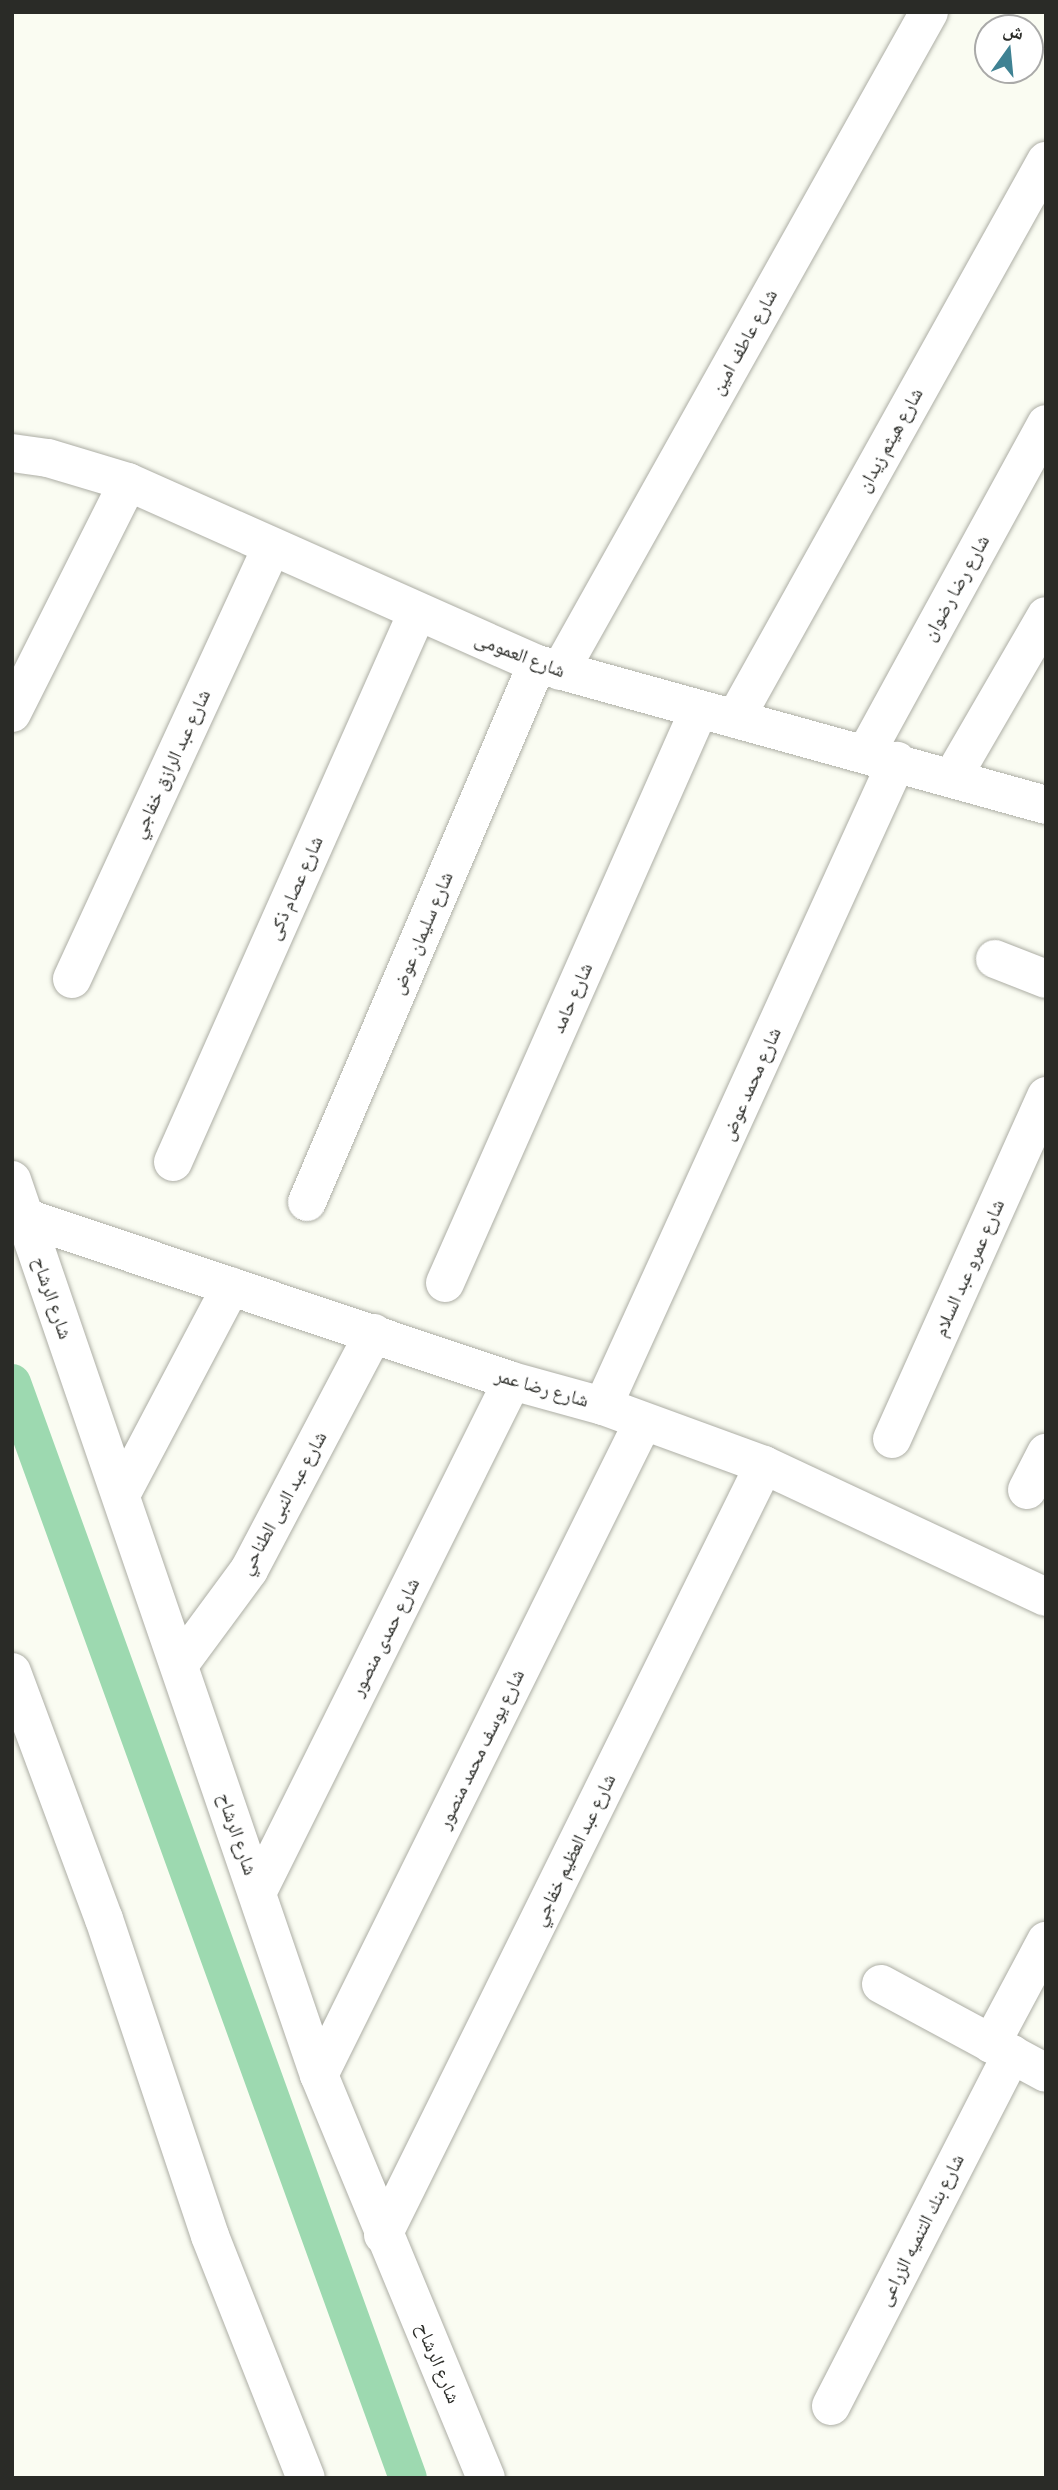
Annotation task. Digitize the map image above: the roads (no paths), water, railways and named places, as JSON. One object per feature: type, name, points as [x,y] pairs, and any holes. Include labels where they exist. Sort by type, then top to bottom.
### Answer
[{"type":"street","name":"شارع عاطف امين","points":[[549,668],[929,12]]},
{"type":"street","name":"شارع هيثم زيدان","points":[[735,719],[1046,161]]},
{"type":"street","name":"شارع رضا رضوان","points":[[882,757],[1046,424]]},
{"type":"street","name":"شارع العمومى","points":[[12,453],[48,458],[128,482],[271,549],[549,668],[698,712],[882,757],[1046,805]]},
{"type":"street","points":[[12,713],[128,482]]},
{"type":"street","name":"شارع عبد الرازق خفاجي","points":[[72,979],[271,549]]},
{"type":"street","name":"شارع عصام ذكى","points":[[173,1162],[418,613]]},
{"type":"street","points":[[952,778],[1046,616]]},
{"type":"street","name":"شارع سليمان عوض","points":[[307,1202],[549,668]]},
{"type":"street","name":"شارع حامد","points":[[445,1283],[698,712]]},
{"type":"street","name":"شارع محمد عوض","points":[[603,1406],[882,757]]},
{"type":"street","points":[[995,959],[1046,979]]},
{"type":"street","name":"شارع عمرو عبد السلام","points":[[892,1439],[1046,1096]]},
{"type":"street","name":"شارع الرشاح","points":[[12,1180],[319,2075],[383,2235],[486,2478]]},
{"type":"street","name":"شارع رضا عمر","points":[[24,1217],[512,1381],[603,1406],[642,1424],[764,1465],[1046,1597]]},
{"type":"street","points":[[121,1495],[231,1286]]},
{"type":"street","name":"شارع عبد النبى الطناحي","points":[[179,1665],[249,1570],[374,1333]]},
{"type":"street","name":"شارع حمدى منصور","points":[[257,1893],[512,1381]]},
{"type":"street","name":"شارع يوسف محمد منصور","points":[[319,2075],[642,1424]]},
{"type":"street","points":[[1027,1490],[1046,1453]]},
{"type":"street","name":"شارع عبد العظيم خفاجي","points":[[383,2235],[764,1465]]},
{"type":"street","points":[[12,1672],[104,1919],[210,2236],[306,2478]]},
{"type":"street","name":"شارع بنك التنميه الزراعى","points":[[831,2406],[1002,2049],[1046,1941]]},
{"type":"street","points":[[881,1984],[1046,2073]]},
{"type":"waterway","points":[[12,1383],[408,2478]]}]
